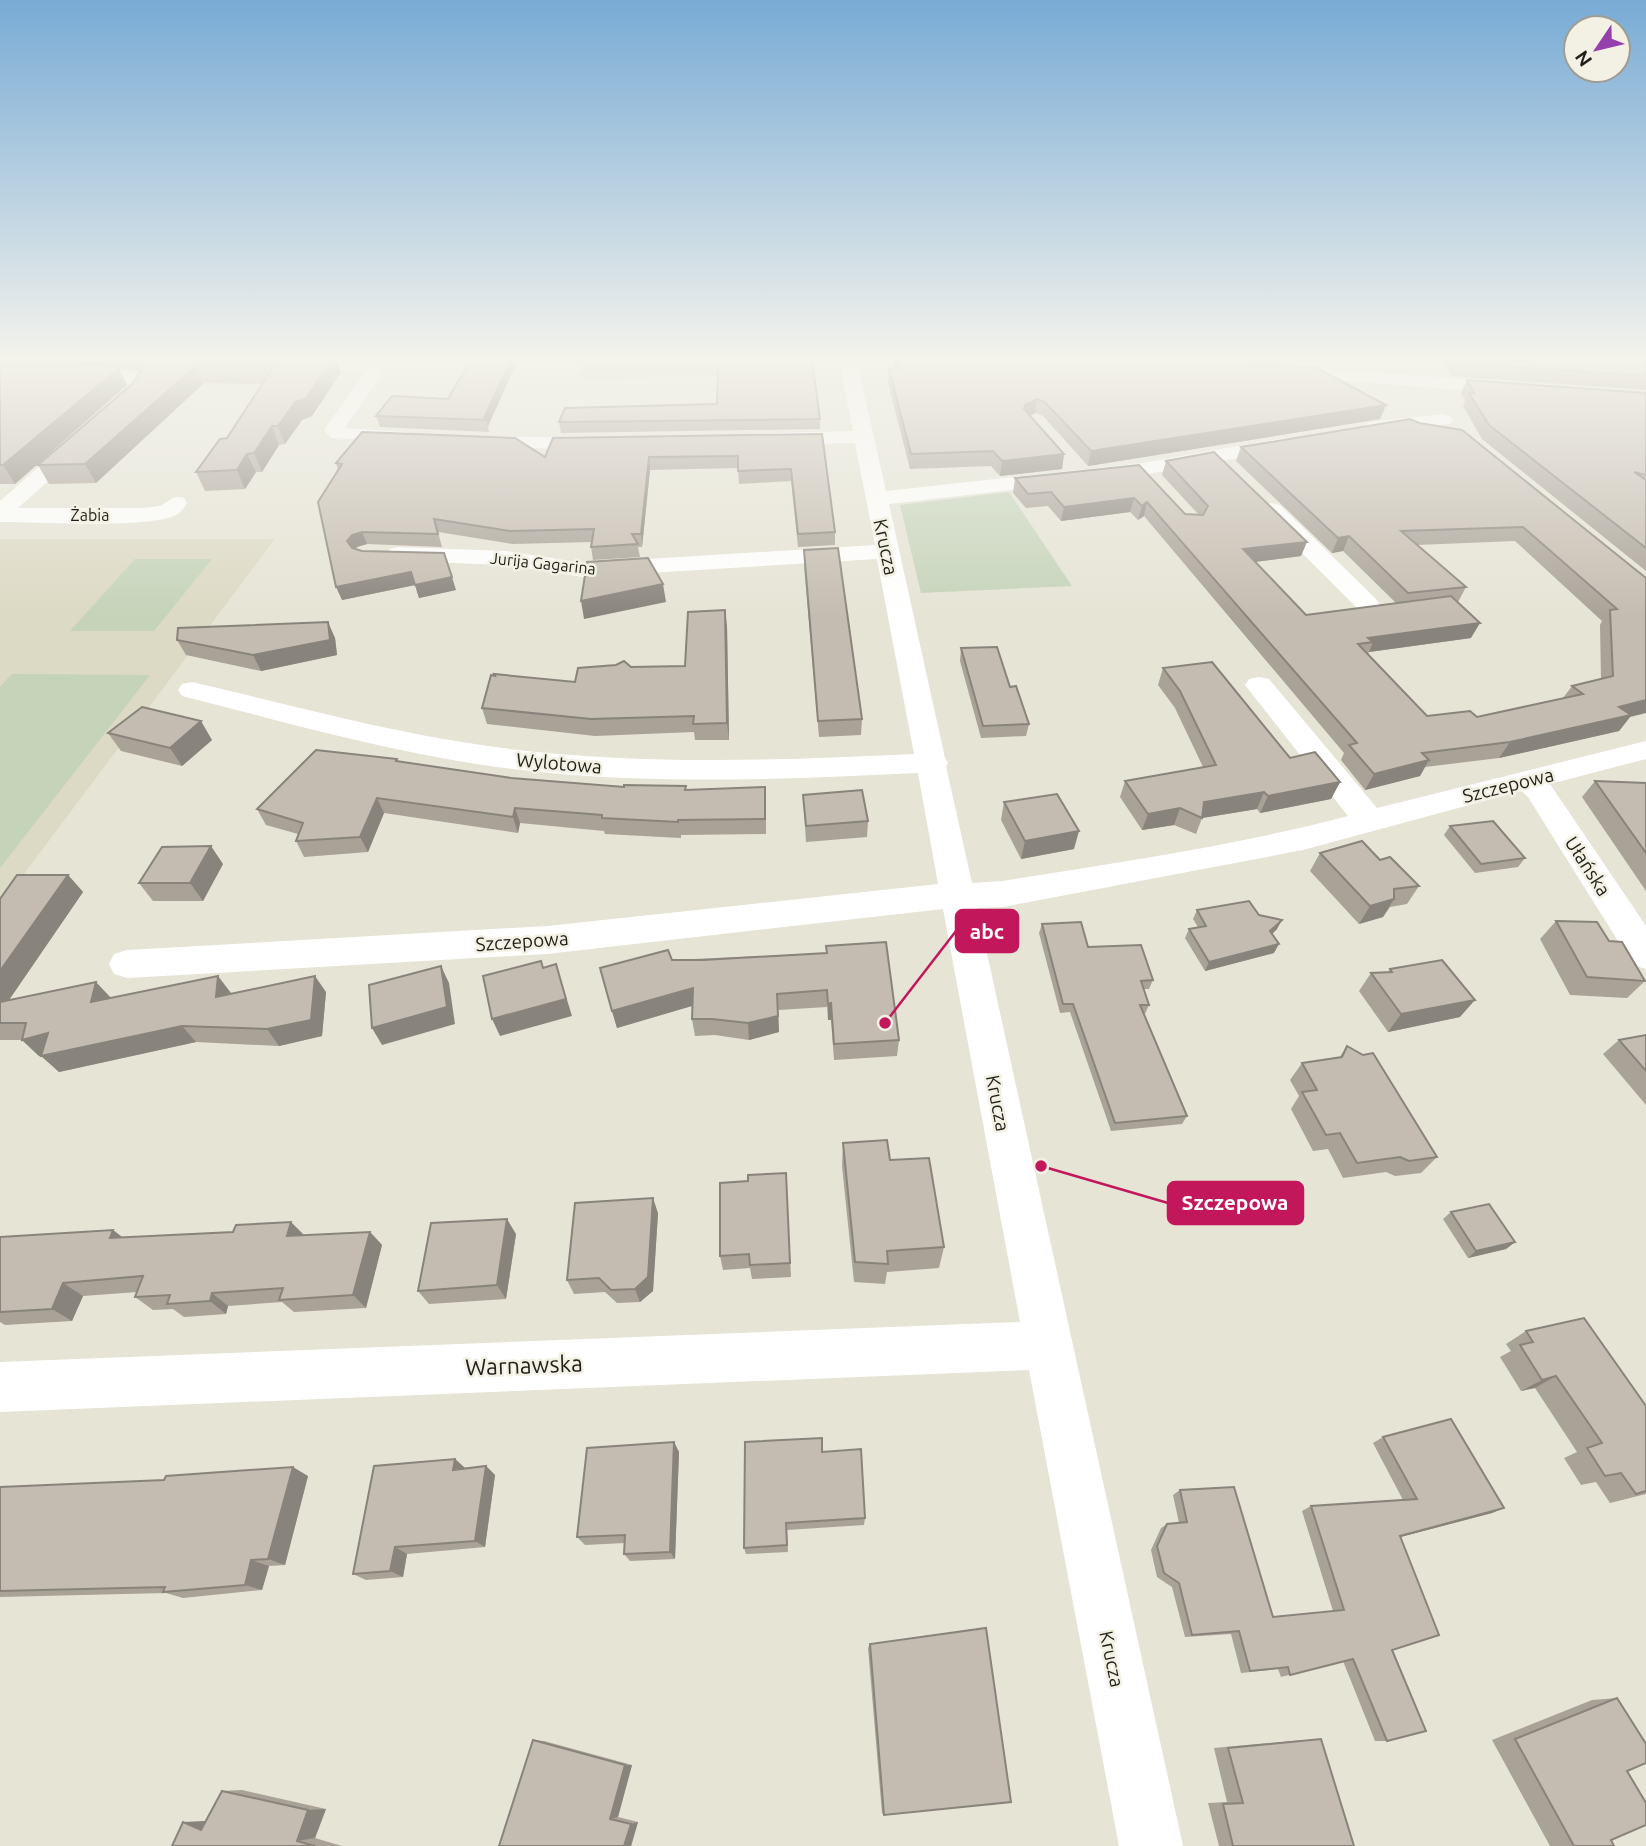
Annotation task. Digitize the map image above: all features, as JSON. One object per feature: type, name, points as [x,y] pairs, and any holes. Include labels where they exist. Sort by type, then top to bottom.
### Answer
[{"type":"street","name":"Żabia","points":[[0,514],[76,446]]},
{"type":"street","name":"Krucza","points":[[866,446],[933,762],[957,896],[1151,1846]]},
{"type":"street","points":[[877,499],[1083,477],[1273,446]]},
{"type":"street","points":[[1217,457],[1236,475]]},
{"type":"street","points":[[1067,458],[1083,477]]},
{"type":"street","points":[[1142,469],[1158,486]]},
{"type":"street","points":[[1255,493],[1366,603]]},
{"type":"street","name":"Żabia","points":[[0,514],[143,515],[170,510],[176,503]]},
{"type":"street","name":"Jurija Gagarina","points":[[381,554],[506,558],[583,570],[887,551]]},
{"type":"street","points":[[1259,685],[1370,821]]},
{"type":"street","name":"Wylotowa","points":[[192,690],[433,747],[539,762],[697,771],[933,762]]},
{"type":"street","name":"Szczepowa","points":[[127,964],[547,940],[929,897],[1003,894],[1303,839],[1646,750]]},
{"type":"street","name":"Ułańska","points":[[1528,780],[1539,790],[1646,955]]},
{"type":"street","name":"Warnawska","points":[[0,1387],[1048,1345]]},
{"type":"shaded area","points":[[0,539],[275,539],[0,906]]},
{"type":"green space","points":[[1009,492],[1072,586],[921,593],[900,505]]},
{"type":"green space","points":[[135,559],[212,559],[154,631],[70,631]]},
{"type":"green space","points":[[12,674],[150,675],[0,868],[0,687]]},
{"type":"building","points":[[0,446],[26,446],[3,465],[0,465]]},
{"type":"building","points":[[60,446],[105,446],[85,464],[38,465]]},
{"type":"building","points":[[215,446],[259,446],[254,453],[247,454],[237,470],[196,472]]},
{"type":"building","points":[[350,446],[528,446],[545,457],[550,446],[824,446],[835,532],[798,534],[791,469],[738,471],[738,456],[649,457],[641,534],[632,534],[638,544],[591,547],[594,529],[510,531],[434,519],[438,534],[362,532],[352,535],[347,541],[352,548],[362,551],[444,553],[452,577],[415,585],[411,572],[336,587],[318,502],[342,464],[336,463]]},
{"type":"building","points":[[909,446],[1057,446],[1064,454],[1002,461],[993,451],[911,454]]},
{"type":"building","points":[[1086,446],[1122,446],[1091,451]]},
{"type":"building","points":[[1482,446],[1646,578],[1646,700],[1619,707],[1631,715],[1510,742],[1422,753],[1429,760],[1374,774],[1349,745],[1357,743],[1147,502],[1142,506],[1134,498],[1064,507],[1051,492],[1028,494],[1015,478],[1139,465],[1185,514],[1203,515],[1208,506],[1166,461],[1214,452],[1307,542],[1243,549],[1306,615],[1451,596],[1480,623],[1368,638],[1373,642],[1358,644],[1427,716],[1470,711],[1477,717],[1583,694],[1572,686],[1613,676],[1610,610],[1617,609],[1523,527],[1401,531],[1466,587],[1408,593],[1349,536],[1338,538],[1241,447]]},
{"type":"building","points":[[1516,446],[1646,446],[1646,475],[1634,472],[1646,480],[1646,548]]},
{"type":"building","points":[[838,548],[862,719],[818,721],[804,550]]},
{"type":"building","points":[[648,558],[663,584],[581,601],[587,562]]},
{"type":"building","points":[[725,610],[727,723],[693,724],[694,716],[591,719],[482,708],[491,675],[495,676],[494,674],[575,682],[578,668],[616,665],[624,661],[631,667],[685,666],[688,612]]},
{"type":"building","points":[[328,622],[330,640],[253,655],[177,640],[178,628]]},
{"type":"building","points":[[997,647],[1010,687],[1016,686],[1029,724],[983,726],[961,648]]},
{"type":"building","points":[[1212,662],[1290,758],[1315,752],[1340,782],[1268,796],[1264,792],[1204,802],[1202,818],[1180,808],[1148,814],[1125,781],[1216,765],[1180,691],[1163,668]]},
{"type":"building","points":[[142,707],[201,721],[170,748],[108,733]]},
{"type":"building","points":[[316,750],[397,759],[396,761],[511,778],[624,787],[686,786],[685,790],[765,787],[765,819],[678,822],[602,818],[602,815],[515,808],[513,817],[377,798],[360,837],[296,841],[303,823],[257,809]]},
{"type":"building","points":[[1595,781],[1646,783],[1646,853]]},
{"type":"building","points":[[862,790],[868,821],[806,826],[803,795]]},
{"type":"building","points":[[1057,794],[1079,831],[1025,841],[1004,802]]},
{"type":"building","points":[[1493,821],[1525,858],[1481,864],[1450,826]]},
{"type":"building","points":[[1362,841],[1380,860],[1390,857],[1419,886],[1394,889],[1394,899],[1370,906],[1320,853]]},
{"type":"building","points":[[211,846],[190,883],[139,883],[162,847]]},
{"type":"building","points":[[17,875],[68,875],[0,971],[0,899]]},
{"type":"building","points":[[1249,901],[1259,915],[1282,920],[1270,931],[1279,944],[1209,962],[1189,929],[1206,926],[1197,910]]},
{"type":"building","points":[[1556,921],[1597,922],[1609,941],[1622,942],[1645,981],[1587,977]]},
{"type":"building","points":[[1081,922],[1088,947],[1141,945],[1153,980],[1141,981],[1149,1005],[1140,1005],[1187,1116],[1115,1123],[1073,1004],[1063,1004],[1042,924]]},
{"type":"building","points":[[886,942],[899,1040],[834,1044],[831,1003],[828,1004],[827,990],[777,994],[778,1016],[748,1023],[692,1019],[693,988],[612,1011],[600,968],[668,950],[672,960],[703,960],[827,953],[826,946]]},
{"type":"building","points":[[1442,960],[1475,1000],[1401,1014],[1371,973],[1392,972],[1390,969]]},
{"type":"building","points":[[541,961],[543,968],[556,964],[566,999],[492,1019],[483,976]]},
{"type":"building","points":[[441,966],[447,1007],[372,1028],[369,985]]},
{"type":"building","points":[[218,976],[216,997],[315,976],[311,1020],[267,1029],[182,1026],[41,1056],[48,1033],[22,1040],[26,1023],[0,1023],[0,1002],[96,982],[91,1002]]},
{"type":"building","points":[[1646,1035],[1646,1071],[1619,1040]]},
{"type":"building","points":[[1347,1046],[1363,1055],[1373,1053],[1437,1157],[1409,1161],[1400,1157],[1357,1163],[1340,1133],[1326,1135],[1302,1092],[1317,1090],[1302,1063],[1342,1057]]},
{"type":"building","points":[[887,1140],[890,1160],[929,1158],[944,1247],[887,1251],[888,1264],[855,1262],[843,1143]]},
{"type":"building","points":[[786,1173],[790,1263],[750,1265],[749,1254],[720,1256],[720,1183],[748,1181],[748,1175]]},
{"type":"building","points":[[653,1198],[648,1277],[635,1289],[611,1290],[599,1278],[567,1280],[575,1203]]},
{"type":"building","points":[[1489,1204],[1515,1242],[1476,1251],[1451,1212]]},
{"type":"building","points":[[507,1219],[497,1285],[418,1291],[431,1223]]},
{"type":"building","points":[[291,1222],[287,1236],[370,1232],[353,1295],[279,1300],[283,1288],[212,1293],[210,1301],[167,1304],[170,1295],[135,1297],[143,1276],[63,1283],[52,1309],[0,1312],[0,1237],[113,1230],[110,1238],[233,1232],[236,1225]]},
{"type":"building","points":[[1584,1318],[1646,1406],[1646,1491],[1636,1494],[1621,1473],[1605,1476],[1587,1448],[1602,1443],[1556,1376],[1542,1380],[1520,1345],[1533,1342],[1526,1331]]},
{"type":"building","points":[[1451,1419],[1504,1508],[1400,1536],[1439,1635],[1392,1650],[1426,1731],[1387,1741],[1353,1659],[1290,1675],[1288,1667],[1250,1671],[1239,1631],[1192,1635],[1179,1583],[1164,1573],[1157,1546],[1167,1524],[1187,1522],[1180,1490],[1234,1487],[1273,1617],[1344,1610],[1311,1506],[1417,1499],[1383,1437]]},
{"type":"building","points":[[822,1438],[822,1452],[861,1449],[865,1518],[786,1523],[787,1545],[744,1548],[745,1442]]},
{"type":"building","points":[[674,1442],[670,1552],[624,1554],[625,1535],[577,1537],[587,1448]]},
{"type":"building","points":[[455,1459],[453,1470],[486,1466],[475,1541],[395,1547],[390,1571],[353,1574],[374,1466]]},
{"type":"building","points":[[293,1467],[268,1559],[251,1560],[245,1585],[163,1592],[165,1587],[0,1591],[0,1487],[164,1480],[166,1476]]},
{"type":"building","points":[[986,1628],[1011,1802],[884,1815],[870,1644]]},
{"type":"building","points":[[1617,1698],[1646,1744],[1646,1763],[1627,1771],[1646,1803],[1646,1825],[1611,1840],[1614,1846],[1574,1846],[1515,1739]]},
{"type":"building","points":[[1321,1739],[1354,1846],[1233,1846],[1223,1804],[1243,1803],[1228,1748]]},
{"type":"building","points":[[533,1740],[625,1765],[610,1819],[631,1824],[624,1846],[499,1846]]},
{"type":"building","points":[[222,1791],[308,1810],[297,1841],[315,1846],[172,1846],[183,1822],[201,1830]]},
{"type":"place","name":"abc","points":[[885,1023]]},
{"type":"place","name":"Szczepowa","points":[[1041,1166]]}]
